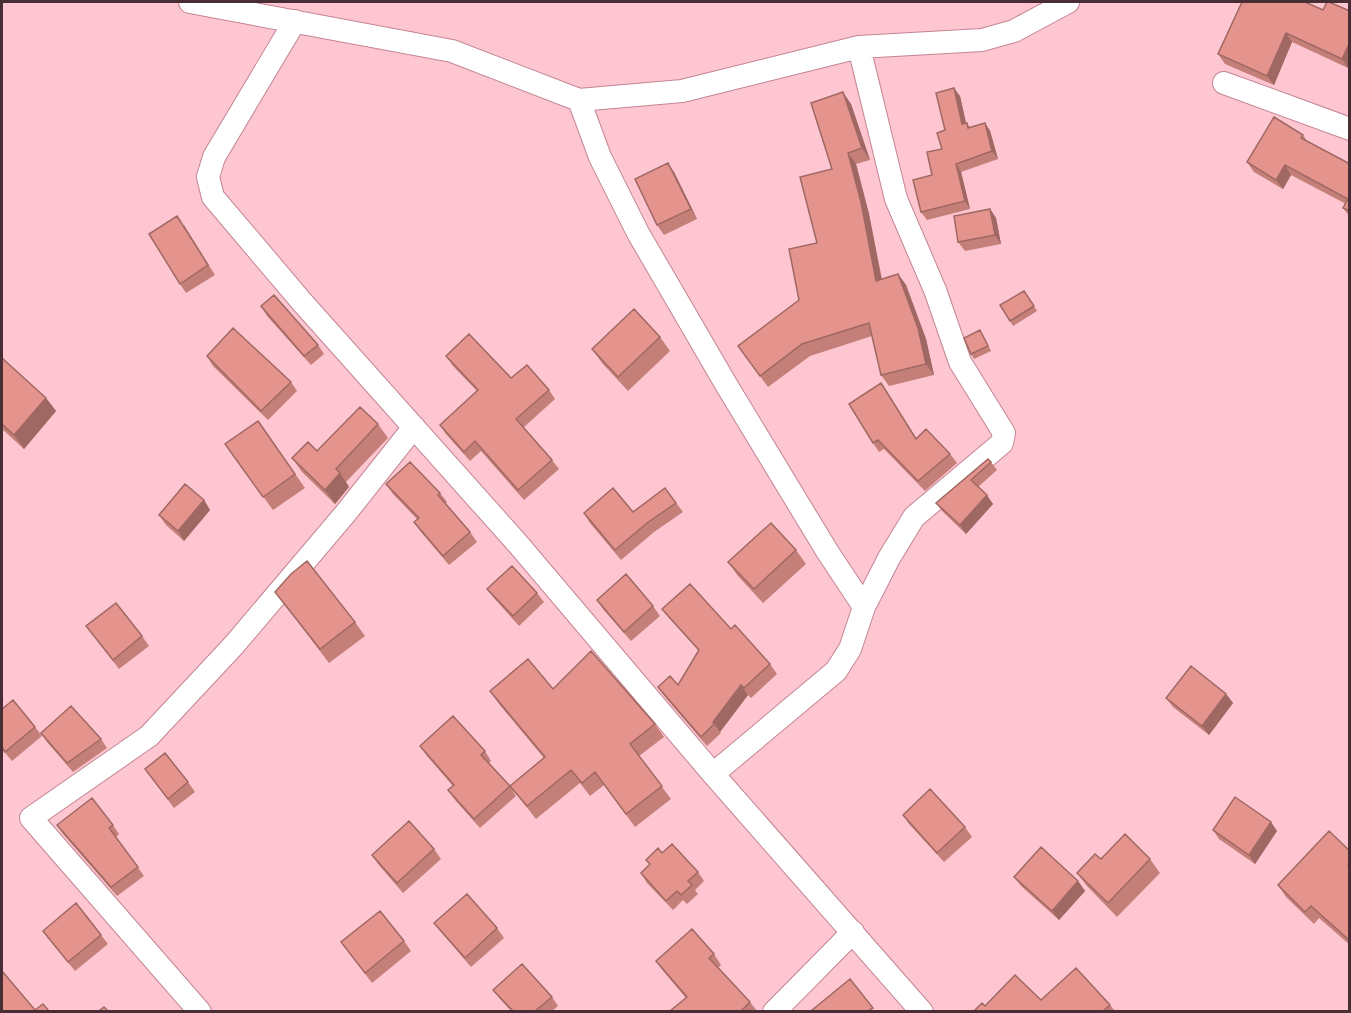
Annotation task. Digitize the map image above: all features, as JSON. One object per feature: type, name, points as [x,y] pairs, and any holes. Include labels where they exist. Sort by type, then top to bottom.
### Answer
[{"type":"street","points":[[190,2],[452,51],[579,100],[682,91],[859,48],[982,40],[1014,31],[1056,5]]},
{"type":"street","points":[[296,21],[214,157],[208,177],[213,197],[302,302],[518,544],[713,774],[922,1011]]},
{"type":"street","points":[[713,774],[836,671],[850,649],[864,607],[889,558],[914,517],[1002,443],[1004,433],[960,362],[935,290],[896,199],[859,48]]},
{"type":"street","points":[[1224,83],[1350,129]]},
{"type":"street","points":[[579,100],[600,157],[638,233],[727,386],[827,551],[864,607]]},
{"type":"street","points":[[200,1011],[31,818],[149,736],[242,636],[345,514],[414,427]]},
{"type":"street","points":[[774,1011],[853,932]]},
{"type":"building","points":[[1242,2],[1305,2],[1323,10],[1329,2],[1350,11],[1350,42],[1342,59],[1286,33],[1267,76],[1218,54]]},
{"type":"building","points":[[954,88],[962,124],[967,123],[968,128],[985,123],[992,151],[956,164],[965,201],[921,212],[913,180],[932,175],[927,152],[942,149],[937,133],[945,130],[936,93]]},
{"type":"building","points":[[843,92],[862,148],[848,153],[861,202],[876,281],[898,274],[918,328],[926,364],[881,375],[869,323],[802,344],[760,376],[738,346],[799,300],[789,249],[817,243],[800,177],[832,169],[811,103]]},
{"type":"building","points":[[1274,117],[1303,135],[1301,138],[1350,164],[1350,211],[1343,208],[1348,199],[1285,165],[1276,180],[1247,162]]},
{"type":"building","points":[[668,163],[691,209],[657,225],[635,179]]},
{"type":"building","points":[[990,209],[995,235],[958,242],[954,216]]},
{"type":"building","points":[[177,216],[208,265],[180,284],[149,234]]},
{"type":"building","points":[[1024,291],[1034,306],[1010,321],[1000,305]]},
{"type":"building","points":[[274,295],[318,345],[304,356],[261,306]]},
{"type":"building","points":[[634,309],[660,337],[618,377],[592,349]]},
{"type":"building","points":[[233,328],[291,382],[261,411],[207,356]]},
{"type":"building","points":[[980,330],[988,346],[971,354],[964,338]]},
{"type":"building","points":[[469,334],[511,378],[527,365],[549,390],[516,419],[552,460],[518,490],[475,441],[464,452],[440,425],[478,390],[446,356]]},
{"type":"building","points":[[2,358],[46,398],[14,435],[2,424]]},
{"type":"building","points":[[881,383],[916,439],[926,429],[950,454],[918,481],[878,440],[873,443],[849,404]]},
{"type":"building","points":[[360,407],[378,424],[336,469],[340,473],[325,490],[292,458],[308,442],[317,451]]},
{"type":"building","points":[[258,421],[295,474],[263,497],[225,444]]},
{"type":"building","points":[[988,459],[991,462],[971,480],[987,495],[960,525],[936,503]]},
{"type":"building","points":[[410,462],[440,493],[438,495],[470,532],[443,556],[414,522],[419,518],[386,484]]},
{"type":"building","points":[[185,484],[204,500],[178,531],[159,515]]},
{"type":"building","points":[[613,488],[633,512],[665,488],[676,503],[647,523],[615,550],[584,513]]},
{"type":"building","points":[[771,523],[796,550],[754,589],[728,562]]},
{"type":"building","points":[[307,561],[355,622],[320,649],[275,592]]},
{"type":"building","points":[[512,566],[537,593],[513,616],[487,589]]},
{"type":"building","points":[[626,574],[653,606],[624,632],[597,600]]},
{"type":"building","points":[[690,584],[731,629],[735,625],[770,664],[744,688],[741,685],[713,722],[714,724],[701,737],[658,687],[670,676],[678,685],[699,650],[662,609]]},
{"type":"building","points":[[116,603],[142,636],[113,660],[86,626]]},
{"type":"building","points":[[591,651],[655,724],[630,744],[662,786],[626,814],[595,772],[582,783],[571,770],[527,806],[510,786],[545,757],[490,691],[528,659],[553,689]]},
{"type":"building","points":[[1191,666],[1226,694],[1202,726],[1166,698]]},
{"type":"building","points":[[13,700],[35,727],[5,752],[2,747],[2,709]]},
{"type":"building","points":[[71,706],[101,739],[67,763],[41,733]]},
{"type":"building","points":[[453,716],[485,751],[481,755],[510,786],[474,819],[448,790],[454,785],[420,746]]},
{"type":"building","points":[[165,753],[188,782],[168,799],[145,769]]},
{"type":"building","points":[[930,789],[965,827],[937,853],[903,815]]},
{"type":"building","points":[[1235,797],[1271,822],[1249,855],[1213,830]]},
{"type":"building","points":[[92,798],[113,825],[109,828],[138,867],[111,887],[57,825]]},
{"type":"building","points":[[409,821],[434,849],[397,883],[372,855]]},
{"type":"building","points":[[1329,831],[1350,851],[1350,865],[1348,866],[1350,868],[1350,937],[1348,939],[1311,906],[1305,912],[1278,885]]},
{"type":"building","points":[[1125,834],[1150,859],[1108,903],[1077,873],[1095,854],[1101,859]]},
{"type":"building","points":[[672,844],[698,872],[688,881],[692,885],[681,895],[677,891],[666,901],[641,873],[650,864],[646,860],[658,848],[662,853]]},
{"type":"building","points":[[1041,847],[1078,881],[1052,911],[1014,877]]},
{"type":"building","points":[[467,894],[497,928],[465,958],[434,923]]},
{"type":"building","points":[[76,903],[101,935],[68,962],[43,931]]},
{"type":"building","points":[[380,911],[404,941],[365,973],[341,942]]},
{"type":"building","points":[[692,929],[714,954],[709,958],[750,1002],[741,1011],[670,1011],[687,997],[656,961]]},
{"type":"building","points":[[522,964],[552,997],[535,1011],[513,1011],[493,990]]},
{"type":"building","points":[[1076,968],[1110,1005],[1103,1011],[974,1011],[982,1003],[985,1006],[1015,975],[1041,1000]]},
{"type":"building","points":[[2,971],[35,1010],[43,1004],[49,1011],[2,1011]]},
{"type":"building","points":[[850,979],[873,1008],[868,1011],[811,1011]]}]
